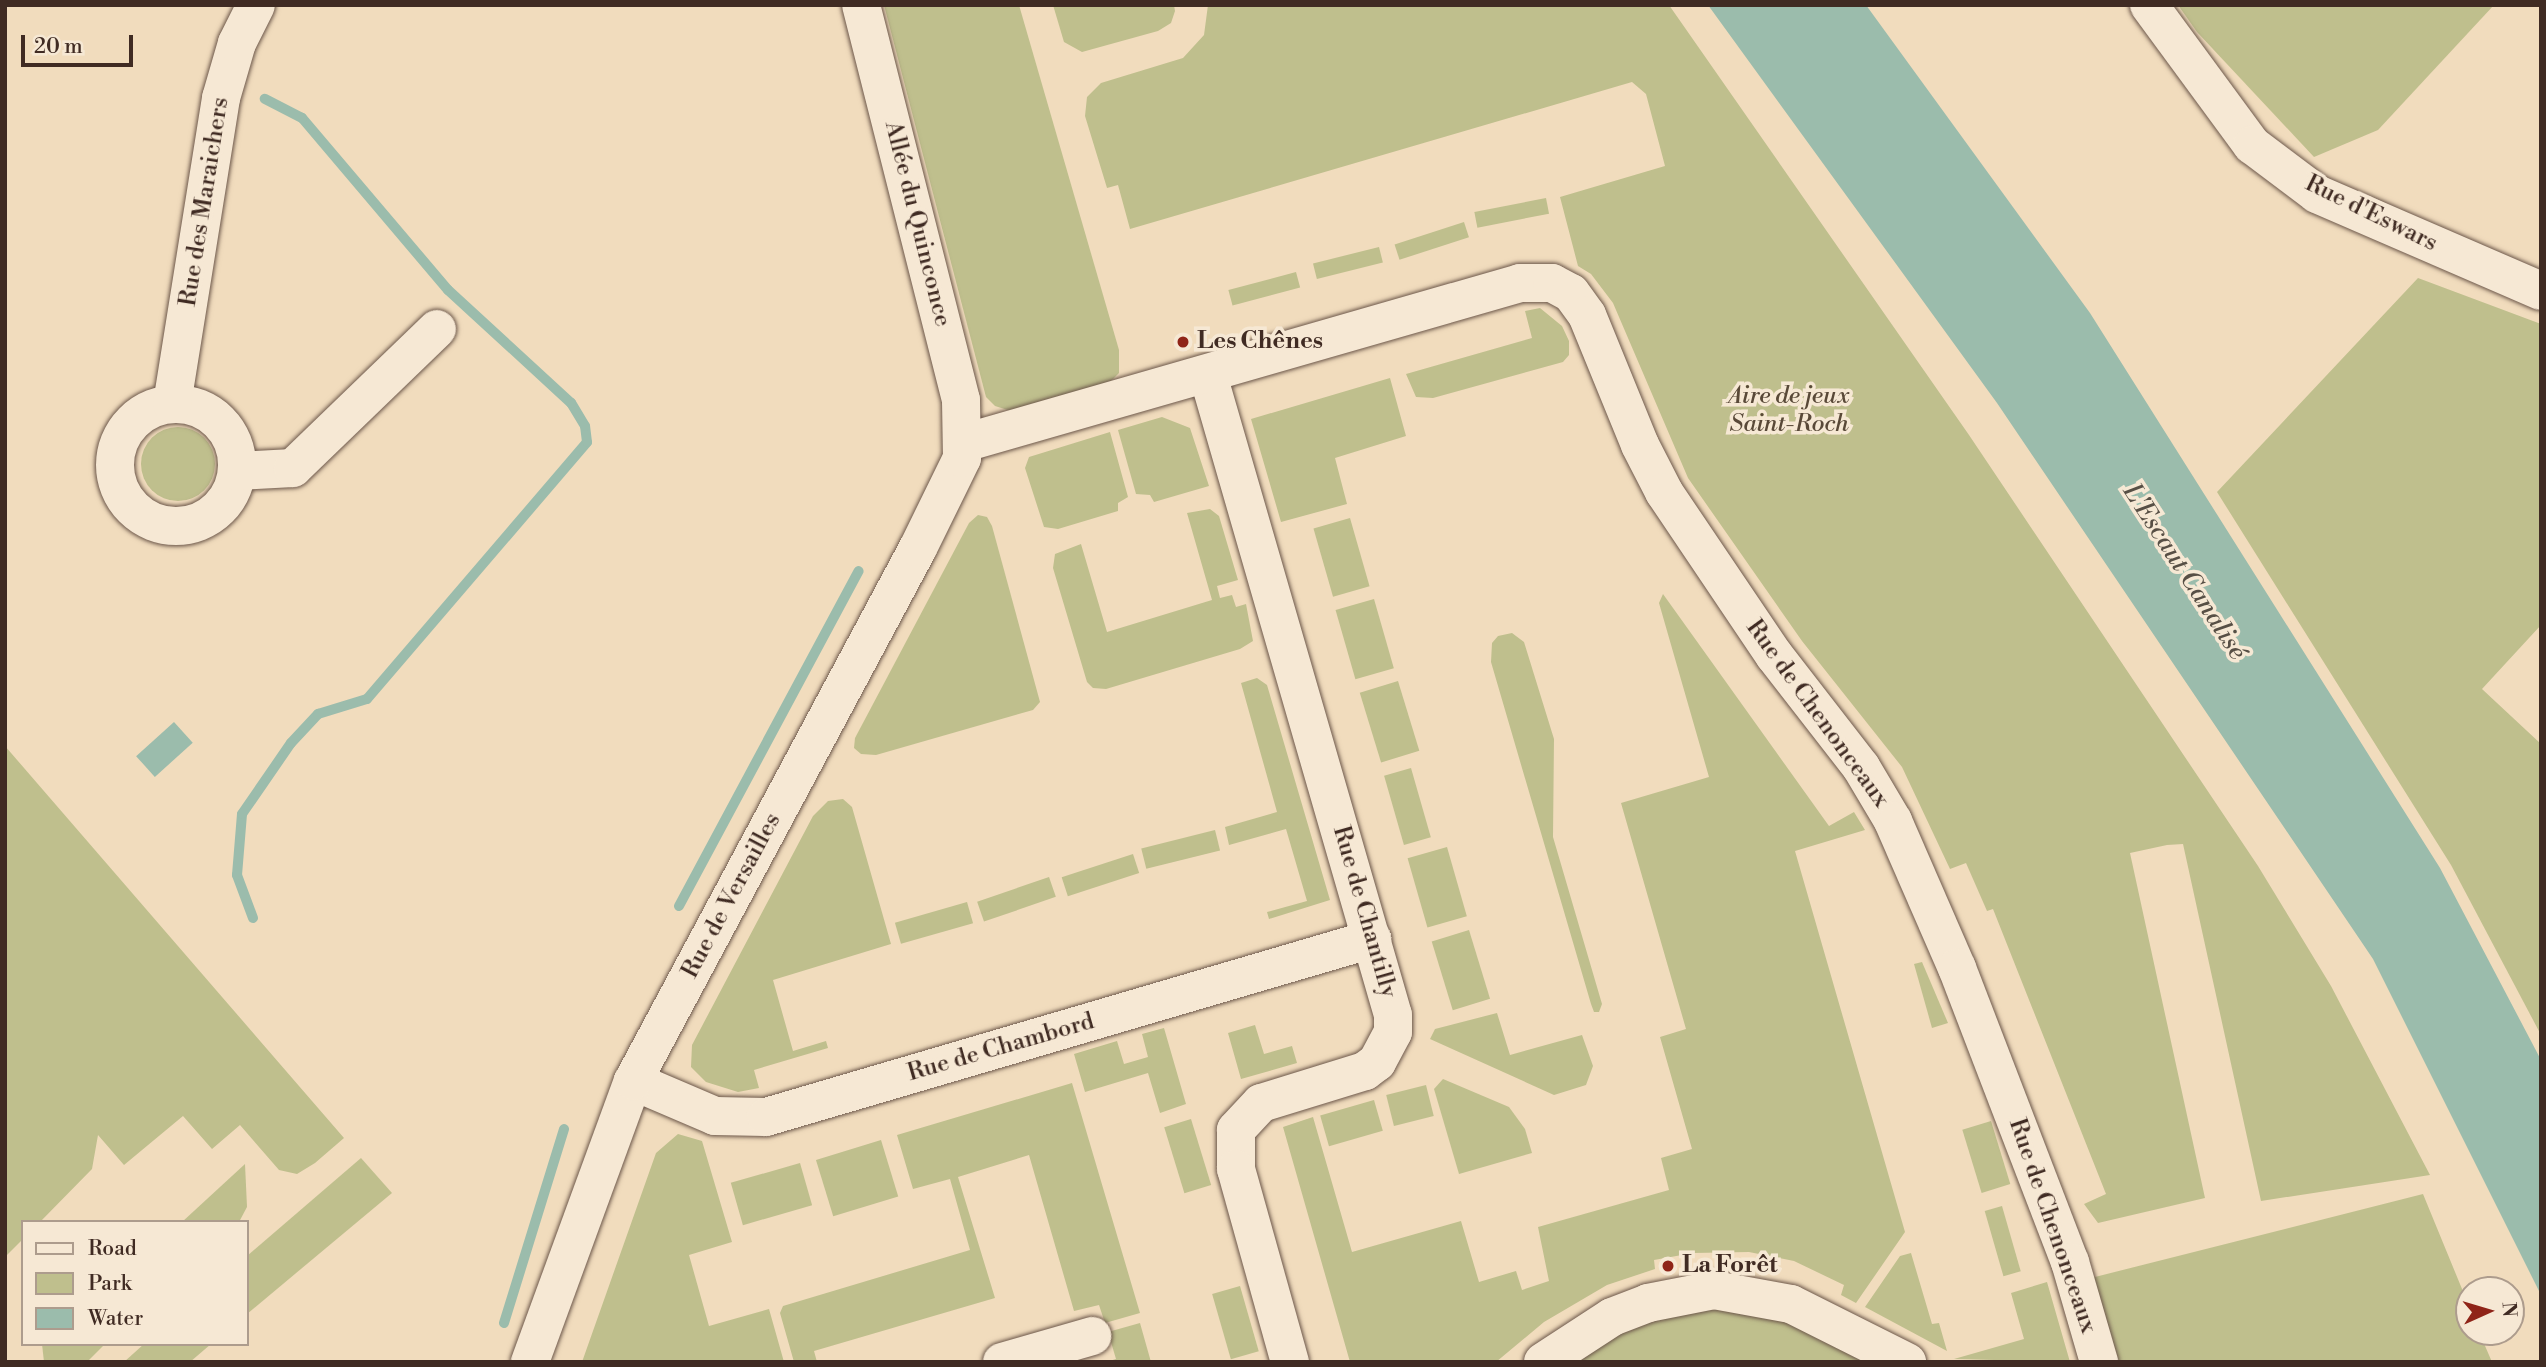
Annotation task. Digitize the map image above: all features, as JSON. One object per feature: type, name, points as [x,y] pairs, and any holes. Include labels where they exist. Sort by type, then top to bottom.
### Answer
[{"type":"street","name":"Rue des Maraichers","points":[[172,404],[220,98],[237,43],[256,5]]},
{"type":"street","name":"Allée du Quinconce","points":[[861,5],[961,400],[964,443]]},
{"type":"street","name":"Rue d'Eswars","points":[[2149,5],[2252,145],[2317,194],[2541,291]]},
{"type":"street","name":"Rue de Chenonceaux","points":[[1208,375],[1520,283],[1540,282],[1563,288],[1587,315],[1640,445],[1664,492],[1774,655],[1861,767],[1893,821],[1957,968],[2070,1262],[2099,1362]]},
{"type":"street","points":[[237,471],[293,468],[437,329]]},
{"type":"street","points":[[964,443],[1208,375]]},
{"type":"street","name":"Rue de Chantilly","points":[[1208,375],[1393,1016],[1393,1032],[1382,1055],[1365,1071],[1261,1103],[1236,1130],[1236,1169],[1290,1362]]},
{"type":"street","points":[[172,404],[198,407],[221,422],[234,445],[237,471],[227,500],[196,523],[159,523],[132,508],[117,481],[116,451],[137,418],[172,404]]},
{"type":"street","name":"Rue de Versailles","points":[[530,1362],[632,1081],[941,505],[964,443]]},
{"type":"street","name":"Rue de Chambord","points":[[632,1081],[715,1116],[766,1117],[1372,939]]},
{"type":"street","points":[[1543,1362],[1612,1317],[1648,1303],[1714,1290],[1791,1304],[1907,1362]]},
{"type":"street","points":[[1002,1362],[1092,1336]]},
{"type":"green space","points":[[884,5],[1019,5],[1119,350],[1119,373],[1110,382],[1011,411],[995,406],[986,397]]},
{"type":"green space","points":[[1053,5],[1174,5],[1175,11],[1171,23],[1158,31],[1082,52],[1064,42]]},
{"type":"green space","name":"Aire de jeux Saint-Roch","points":[[1208,5],[1669,5],[1969,435],[2258,866],[2331,986],[2430,1175],[2261,1201],[2183,844],[2167,845],[2130,853],[2205,1198],[2098,1223],[2084,1204],[2106,1194],[1993,909],[1987,911],[1966,863],[1950,869],[1902,767],[1802,641],[1688,478],[1613,303],[1591,274],[1578,266],[1560,197],[1665,166],[1646,94],[1632,82],[1130,229],[1118,185],[1107,188],[1085,116],[1087,97],[1101,83],[1183,58],[1204,35]]},
{"type":"green space","points":[[2178,5],[2494,5],[2378,130],[2314,157],[2197,32]]},
{"type":"green space","points":[[1546,198],[1549,214],[1477,228],[1474,212]]},
{"type":"green space","points":[[1464,222],[1469,237],[1400,260],[1395,245]]},
{"type":"green space","points":[[1379,247],[1383,263],[1317,279],[1313,263]]},
{"type":"green space","points":[[1296,272],[1300,287],[1233,306],[1228,290]]},
{"type":"green space","points":[[2418,278],[2541,324],[2541,625],[2482,689],[2541,744],[2541,1035],[2451,865],[2217,492]]},
{"type":"green space","points":[[1540,308],[1562,326],[1569,341],[1569,355],[1563,362],[1433,398],[1416,397],[1406,374],[1532,338],[1525,311]]},
{"type":"green space","points":[[1390,378],[1406,436],[1335,458],[1347,504],[1281,522],[1251,419]]},
{"type":"green space","points":[[1162,417],[1190,428],[1209,486],[1154,502],[1150,495],[1136,494],[1118,430]]},
{"type":"green space","points":[[171,427],[185,427],[199,433],[209,443],[215,464],[209,485],[199,495],[185,501],[171,501],[157,495],[147,485],[141,471],[141,457],[147,443],[157,433]]},
{"type":"green space","points":[[1110,432],[1128,497],[1118,503],[1118,511],[1058,529],[1044,527],[1025,468],[1029,457]]},
{"type":"green space","points":[[1210,509],[1219,516],[1238,580],[1217,586],[1220,598],[1232,595],[1236,607],[1246,604],[1253,641],[1240,649],[1106,689],[1093,688],[1087,682],[1053,568],[1055,554],[1081,544],[1107,632],[1212,600],[1187,513]]},
{"type":"green space","points":[[978,515],[987,517],[992,526],[1040,702],[1033,710],[876,755],[861,754],[854,748],[855,738],[969,523]]},
{"type":"green space","points":[[1350,518],[1370,586],[1333,597],[1313,528]]},
{"type":"green space","points":[[1663,594],[1829,826],[1854,812],[1865,830],[1795,851],[1905,1232],[1856,1303],[1841,1295],[1844,1285],[1794,1261],[1749,1252],[1693,1253],[1654,1260],[1655,1269],[1607,1285],[1544,1322],[1496,1362],[1350,1362],[1283,1127],[1313,1117],[1352,1252],[1461,1221],[1479,1282],[1516,1271],[1522,1290],[1549,1281],[1538,1227],[1669,1190],[1661,1158],[1692,1149],[1660,1037],[1686,1029],[1621,803],[1709,777],[1659,603]]},
{"type":"green space","points":[[1374,599],[1394,668],[1355,679],[1336,610]]},
{"type":"green space","points":[[1512,633],[1524,642],[1554,739],[1553,837],[1602,1004],[1599,1012],[1594,1012],[1591,1004],[1491,662],[1492,643],[1498,636]]},
{"type":"green space","points":[[1257,678],[1267,685],[1330,900],[1269,919],[1267,912],[1307,901],[1286,829],[1229,845],[1225,827],[1277,812],[1241,683]]},
{"type":"green space","points":[[1398,681],[1419,751],[1381,763],[1360,693]]},
{"type":"green space","points":[[5,746],[344,1138],[315,1163],[297,1174],[279,1170],[240,1125],[212,1149],[183,1116],[124,1165],[98,1135],[92,1169],[42,1220],[21,1220],[21,1241],[5,1257]]},
{"type":"green space","points":[[1411,768],[1431,837],[1404,845],[1384,776]]},
{"type":"green space","points":[[843,799],[852,807],[891,944],[773,980],[793,1051],[826,1041],[828,1048],[754,1070],[759,1088],[738,1092],[706,1082],[691,1067],[692,1045],[813,816],[828,801]]},
{"type":"green space","points":[[1215,830],[1220,850],[1146,869],[1141,848]]},
{"type":"green space","points":[[1447,847],[1467,916],[1427,928],[1408,858]]},
{"type":"green space","points":[[1133,854],[1139,873],[1068,896],[1062,877]]},
{"type":"green space","points":[[1049,877],[1056,897],[984,922],[977,902]]},
{"type":"green space","points":[[967,902],[973,923],[901,944],[895,923]]},
{"type":"green space","points":[[1469,930],[1490,999],[1453,1010],[1432,941]]},
{"type":"green space","points":[[1922,962],[1948,1023],[1932,1028],[1914,964]]},
{"type":"green space","points":[[1497,1013],[1510,1055],[1582,1035],[1593,1066],[1586,1085],[1554,1095],[1430,1039],[1435,1029]]},
{"type":"green space","points":[[1255,1025],[1264,1054],[1292,1046],[1297,1063],[1241,1079],[1228,1033]]},
{"type":"green space","points":[[1164,1028],[1186,1104],[1160,1113],[1148,1073],[1085,1092],[1074,1054],[1117,1041],[1124,1064],[1148,1057],[1142,1034]]},
{"type":"green space","points":[[1443,1079],[1509,1107],[1525,1129],[1532,1153],[1459,1174],[1434,1089]]},
{"type":"green space","points":[[1072,1083],[1140,1313],[1105,1323],[1099,1305],[1074,1311],[1029,1155],[958,1177],[995,1298],[814,1351],[817,1362],[794,1362],[780,1313],[783,1306],[970,1250],[950,1179],[913,1189],[897,1135]]},
{"type":"green space","points":[[1426,1085],[1434,1116],[1394,1126],[1386,1095]]},
{"type":"green space","points":[[1374,1100],[1383,1131],[1329,1146],[1320,1115]]},
{"type":"green space","points":[[1191,1119],[1211,1185],[1184,1193],[1164,1127]]},
{"type":"green space","points":[[1991,1121],[2010,1184],[1982,1193],[1962,1130]]},
{"type":"green space","points":[[678,1134],[702,1141],[732,1242],[689,1255],[709,1326],[769,1309],[784,1362],[582,1362],[656,1153]]},
{"type":"green space","points":[[881,1140],[898,1196],[833,1216],[816,1160]]},
{"type":"green space","points":[[361,1158],[392,1193],[248,1313],[248,1255]]},
{"type":"green space","points":[[800,1163],[812,1205],[743,1225],[731,1183]]},
{"type":"green space","points":[[245,1164],[247,1207],[240,1220],[184,1220]]},
{"type":"green space","points":[[2423,1194],[2457,1276],[2455,1346],[2485,1346],[2492,1362],[2119,1362],[2091,1278]]},
{"type":"green space","points":[[2002,1206],[2021,1271],[2003,1276],[1985,1211]]},
{"type":"green space","points":[[1911,1253],[1932,1324],[1939,1323],[1947,1351],[1865,1307],[1900,1256]]},
{"type":"green space","points":[[2047,1282],[2070,1362],[1954,1359],[2024,1339],[2011,1293]]},
{"type":"green space","points":[[1240,1286],[1259,1351],[1231,1359],[1212,1294]]},
{"type":"green space","points":[[1726,1309],[1799,1325],[1873,1362],[1566,1362],[1615,1332],[1693,1310]]},
{"type":"green space","points":[[1140,1323],[1151,1362],[1106,1362],[1116,1359],[1108,1332]]},
{"type":"green space","points":[[42,1346],[103,1346],[87,1362],[44,1362]]},
{"type":"green space","points":[[142,1346],[209,1346],[190,1362],[124,1362]]},
{"type":"water","name":"L'Escaut Canalisé","points":[[1708,5],[1866,5],[2090,313],[2440,868],[2541,1060],[2541,1295],[2373,959],[1997,403]]},
{"type":"water","points":[[174,722],[193,743],[155,777],[136,756]]},
{"type":"waterway","points":[[253,918],[237,875],[242,814],[291,743],[318,714],[367,699],[587,442],[585,426],[571,403],[448,290],[302,118],[265,99]]},
{"type":"waterway","points":[[679,906],[859,571]]},
{"type":"waterway","points":[[504,1323],[564,1129]]},
{"type":"place","name":"Les Chênes","points":[[1183,342]]},
{"type":"place","name":"La Forêt","points":[[1668,1266]]}]
